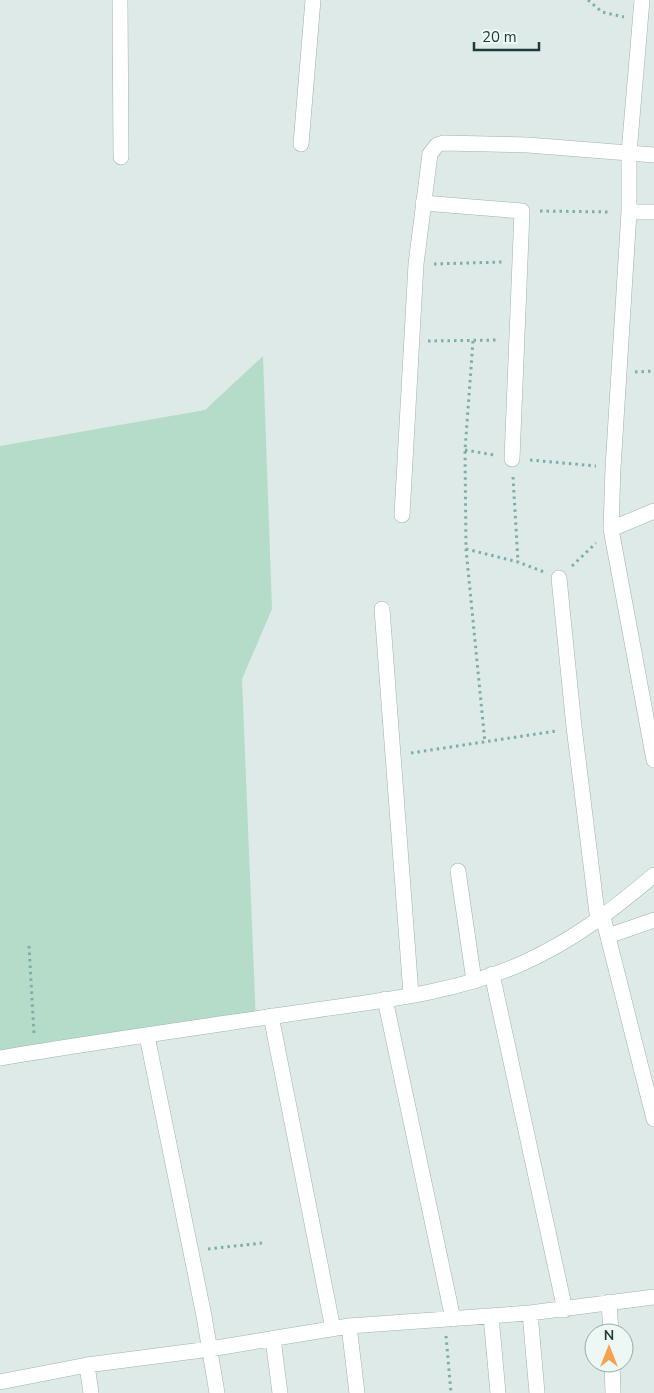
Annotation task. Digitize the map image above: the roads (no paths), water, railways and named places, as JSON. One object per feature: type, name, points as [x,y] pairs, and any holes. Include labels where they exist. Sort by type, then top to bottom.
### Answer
[{"type":"street","points":[[120,0],[120,157]]},
{"type":"street","points":[[301,144],[313,0]]},
{"type":"street","points":[[642,0],[629,153],[629,212],[611,529],[654,760]]},
{"type":"street","points":[[402,515],[416,264],[422,203],[430,154],[437,145],[443,143],[528,145],[654,155]]},
{"type":"street","points":[[422,203],[522,211],[512,459]]},
{"type":"street","points":[[629,212],[654,212]]},
{"type":"street","points":[[611,529],[654,511]]},
{"type":"street","points":[[559,578],[574,727],[601,919],[608,936],[654,1119]]},
{"type":"street","points":[[382,609],[411,994]]},
{"type":"street","points":[[458,871],[474,981]]},
{"type":"street","points":[[0,1058],[385,999],[474,981],[522,963],[571,938],[601,919],[654,875]]},
{"type":"street","points":[[608,936],[654,920]]},
{"type":"street","points":[[492,974],[565,1310]]},
{"type":"street","points":[[385,999],[449,1319]]},
{"type":"street","points":[[271,1016],[334,1329]]},
{"type":"street","points":[[147,1036],[210,1348],[217,1393]]},
{"type":"street","points":[[2,1393],[0,1382],[87,1365],[273,1339],[349,1326],[565,1310],[609,1302],[654,1298]]},
{"type":"street","points":[[609,1302],[610,1323]]},
{"type":"street","points":[[530,1313],[537,1393]]},
{"type":"street","points":[[491,1316],[498,1393]]},
{"type":"street","points":[[349,1326],[357,1393]]},
{"type":"street","points":[[273,1339],[280,1393]]},
{"type":"street","points":[[87,1365],[91,1393]]},
{"type":"street","points":[[612,1373],[613,1393]]}]
